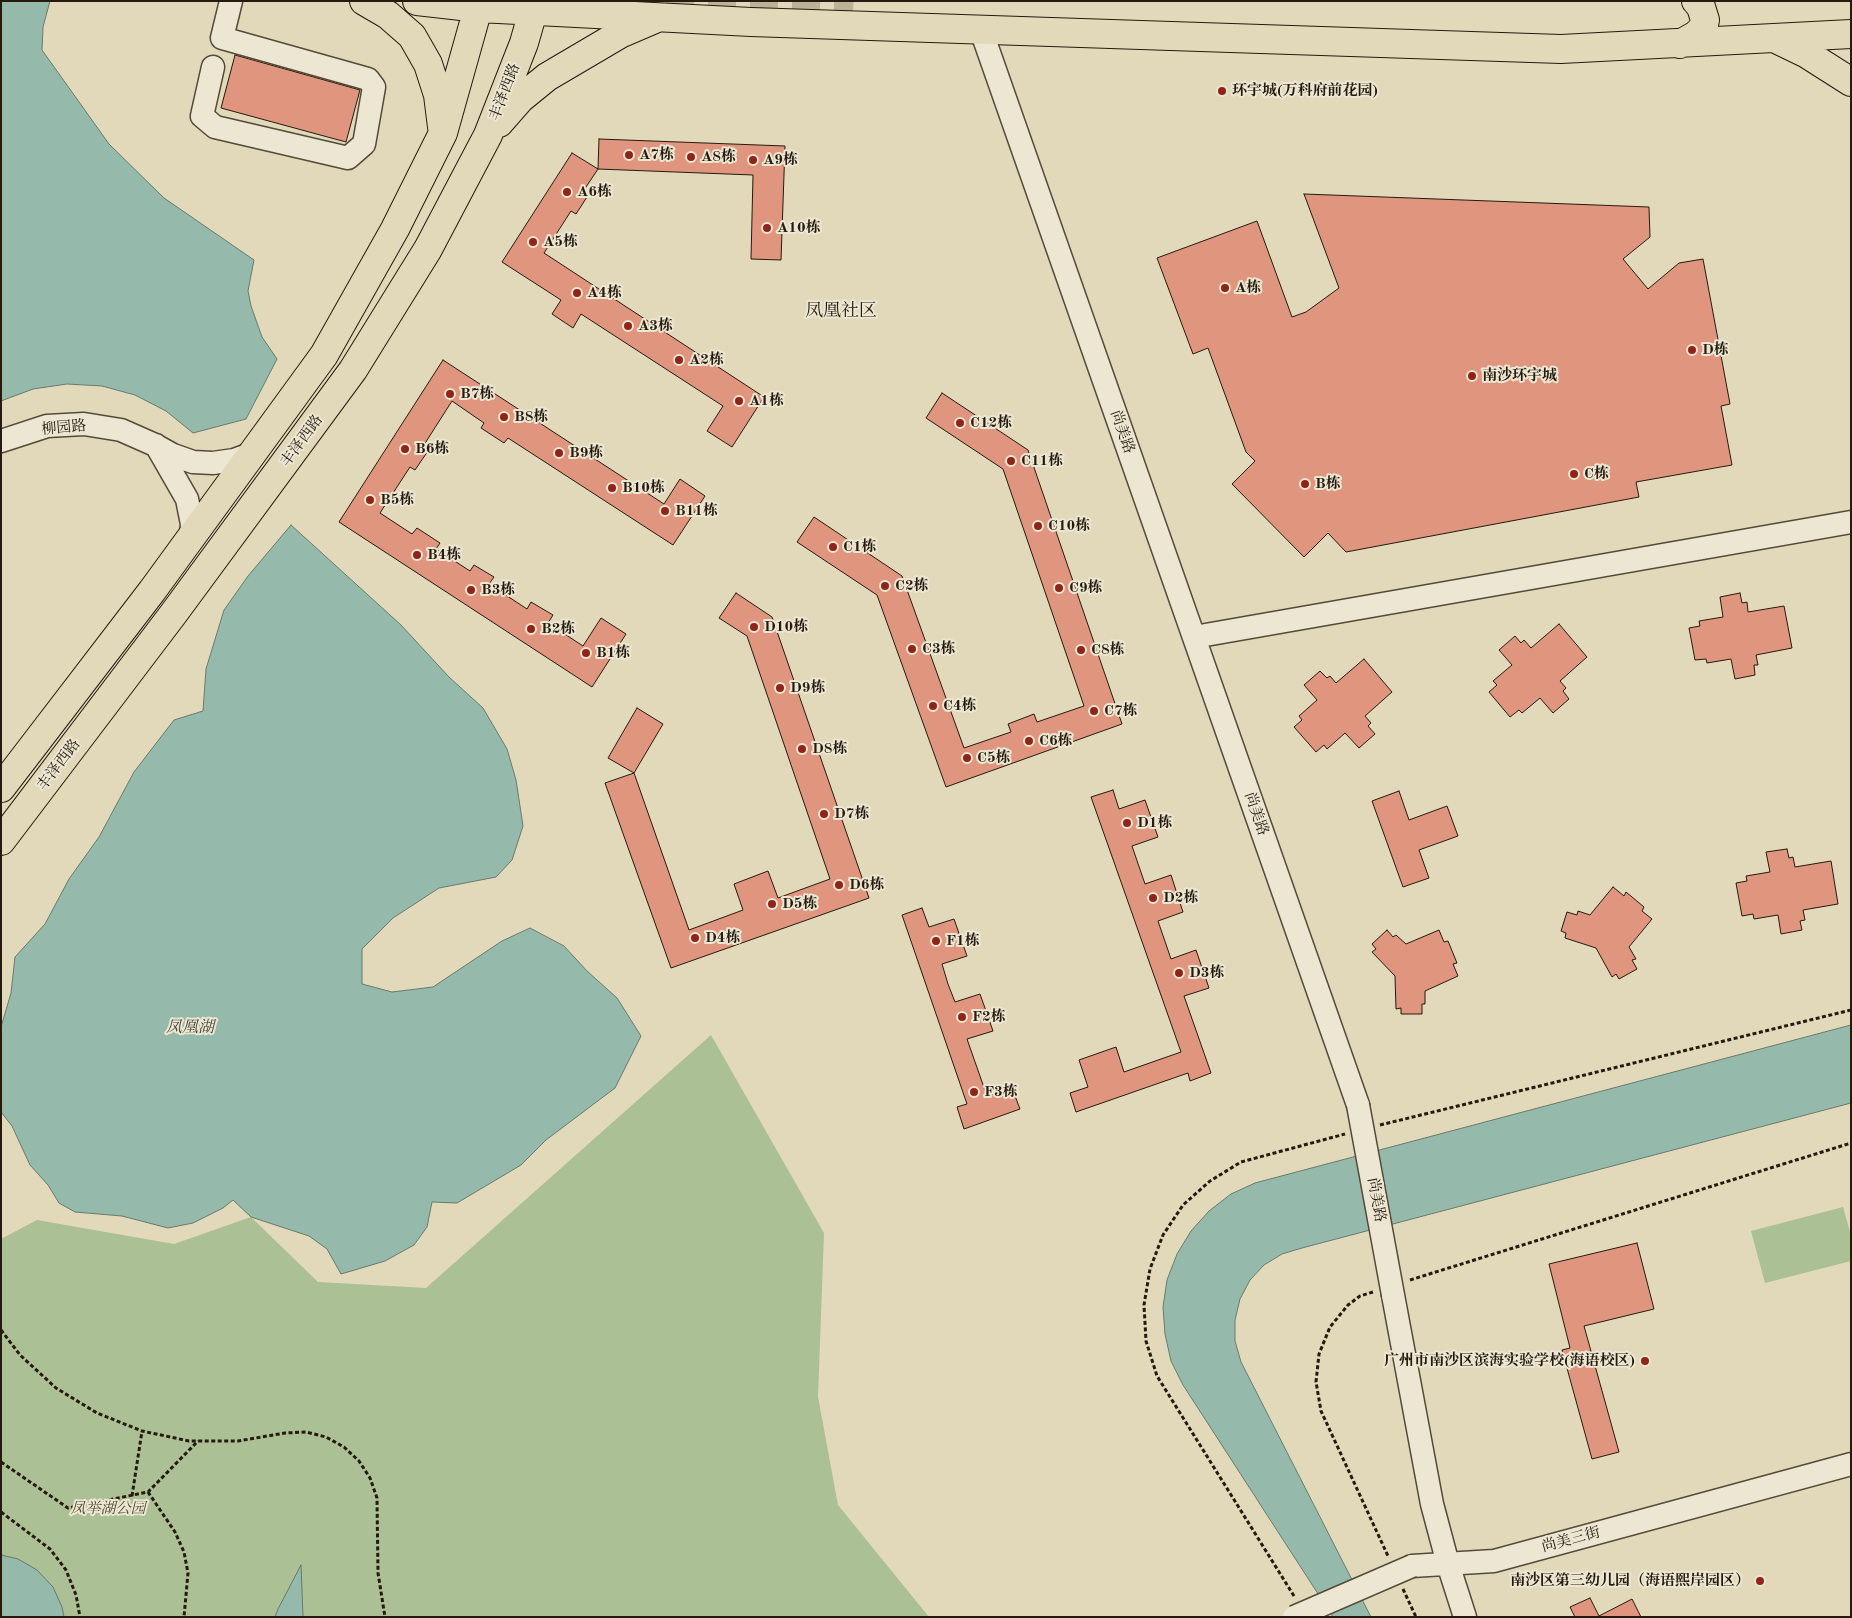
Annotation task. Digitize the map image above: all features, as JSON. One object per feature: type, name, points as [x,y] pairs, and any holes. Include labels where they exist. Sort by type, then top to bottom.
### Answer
[{"type":"main road","points":[[364,1],[388,15],[412,36],[428,64],[438,94],[443,133]]},
{"type":"main road","points":[[417,1],[535,6],[712,20],[1561,49],[1776,40],[1851,34]]},
{"type":"main road","points":[[688,1],[698,12],[712,20]]},
{"type":"main road","points":[[1680,44],[1696,35],[1703,28],[1705,20],[1701,7],[1696,1]]},
{"type":"main road","name":"丰泽西路","points":[[1,788],[191,537],[324,355],[395,229],[443,133],[479,5]]},
{"type":"main road","name":"丰泽西路","points":[[1,841],[174,613],[354,370],[428,250],[488,136],[524,43],[535,6]]},
{"type":"main road","points":[[488,136],[520,99],[547,78],[620,34],[658,17]]},
{"type":"main road","points":[[1776,40],[1807,54],[1851,82]]},
{"type":"street","points":[[213,67],[202,116],[215,127],[348,158],[364,144],[374,87],[368,79],[222,38],[231,1]]},
{"type":"street","name":"尚美路","points":[[981,30],[1358,1105],[1429,1487],[1448,1564],[1465,1617]]},
{"type":"street","name":"柳园路","points":[[1,441],[46,426],[84,424],[121,430],[155,444],[173,455],[193,462],[213,463],[234,460],[253,452]]},
{"type":"street","points":[[155,444],[187,499],[192,524],[191,537]]},
{"type":"street","points":[[1194,637],[1851,522]]},
{"type":"street","name":"尚美三街","points":[[1294,1617],[1401,1570],[1494,1561],[1851,1464]]},
{"type":"path","points":[[1416,1617],[1401,1570],[1321,1411],[1316,1382],[1319,1354],[1330,1327],[1338,1315],[1360,1296],[1393,1289],[1851,1143]]},
{"type":"path","points":[[1,1330],[20,1355],[56,1388],[97,1413],[142,1431],[198,1441],[238,1441],[285,1433],[306,1432],[338,1444],[359,1461],[370,1478],[377,1498],[378,1573],[385,1617]]},
{"type":"path","points":[[132,1496],[142,1431]]},
{"type":"path","points":[[1,1462],[68,1508],[148,1492],[198,1441]]},
{"type":"path","points":[[148,1492],[176,1532],[184,1552],[188,1573],[184,1617]]},
{"type":"path","points":[[1,1512],[50,1549],[66,1570],[76,1595],[80,1617]]},
{"type":"green space","name":"凤举湖公园","points":[[711,1035],[824,1233],[818,1397],[838,1505],[929,1617],[1,1617],[1,1239],[37,1220],[174,1244],[251,1217],[318,1282],[426,1288]]},
{"type":"green space","points":[[1843,1207],[1851,1235],[1851,1261],[1765,1283],[1751,1231]]},
{"type":"water","points":[[1,1],[50,1],[43,27],[42,50],[109,144],[164,198],[254,260],[248,291],[251,306],[262,337],[277,359],[246,419],[193,433],[166,411],[135,395],[102,386],[67,384],[33,389],[1,401]]},
{"type":"water","name":"凤凰湖","points":[[291,525],[401,625],[449,677],[483,708],[507,749],[516,780],[523,826],[512,860],[496,877],[439,888],[393,918],[362,949],[362,984],[392,992],[433,987],[502,941],[530,928],[564,946],[587,971],[617,998],[641,1036],[615,1088],[546,1140],[521,1165],[457,1203],[432,1202],[427,1227],[414,1245],[385,1261],[341,1274],[327,1249],[309,1236],[251,1217],[233,1200],[223,1208],[193,1223],[168,1228],[122,1216],[75,1212],[59,1203],[48,1185],[30,1165],[12,1126],[1,1112],[1,1027],[11,993],[15,957],[45,924],[69,879],[99,837],[134,772],[174,720],[203,711],[206,669],[224,610],[248,576]]},
{"type":"water","points":[[1851,1025],[1851,1103],[1302,1248],[1282,1254],[1264,1265],[1250,1280],[1240,1299],[1235,1320],[1235,1341],[1241,1362],[1371,1617],[1333,1617],[1183,1385],[1171,1361],[1165,1334],[1163,1307],[1167,1280],[1177,1254],[1191,1231],[1209,1211],[1231,1194],[1255,1183]]},
{"type":"water","points":[[1,1555],[18,1559],[37,1570],[53,1587],[62,1607],[64,1617],[1,1617]]},
{"type":"water","points":[[301,1565],[303,1617],[275,1617],[278,1609]]},
{"type":"building","points":[[235,55],[360,90],[346,142],[221,108]]},
{"type":"building","points":[[599,139],[785,146],[781,260],[751,259],[753,175],[598,169]]},
{"type":"building","points":[[572,153],[598,169],[584,190],[589,194],[576,214],[571,211],[544,253],[764,397],[732,447],[707,431],[723,406],[581,314],[573,328],[552,314],[561,300],[502,262]]},
{"type":"building","name":"南沙环宇城","points":[[1304,194],[1649,207],[1650,237],[1623,259],[1648,289],[1679,263],[1703,259],[1730,404],[1721,406],[1732,465],[1636,482],[1639,497],[1346,552],[1328,533],[1304,557],[1232,484],[1255,461],[1246,452],[1208,348],[1193,354],[1157,258],[1257,221],[1292,317],[1306,312],[1339,288]]},
{"type":"building","points":[[443,360],[664,504],[680,479],[705,496],[673,545],[508,438],[504,443],[481,428],[484,423],[452,401],[422,448],[428,451],[415,470],[410,467],[380,513],[412,534],[417,528],[440,543],[436,549],[470,571],[474,565],[494,577],[489,584],[527,609],[531,602],[553,615],[548,623],[583,646],[601,618],[626,634],[592,687],[339,522]]},
{"type":"building","points":[[942,393],[1028,450],[1122,724],[946,787],[877,595],[797,542],[814,517],[902,576],[964,748],[1011,732],[1008,724],[1034,714],[1037,722],[1084,706],[1003,469],[926,418]]},
{"type":"building","points":[[736,593],[772,617],[869,898],[671,968],[605,783],[634,773],[689,930],[743,910],[734,884],[768,871],[778,898],[830,879],[747,636],[719,618]]},
{"type":"building","points":[[1740,593],[1742,603],[1747,602],[1748,612],[1784,606],[1792,648],[1756,655],[1758,665],[1754,665],[1755,675],[1735,679],[1731,659],[1707,663],[1706,659],[1695,660],[1689,628],[1700,626],[1699,621],[1723,617],[1720,597]]},
{"type":"building","points":[[1559,624],[1587,657],[1560,681],[1566,688],[1563,691],[1569,699],[1553,713],[1540,698],[1522,713],[1519,710],[1510,717],[1489,692],[1497,685],[1493,681],[1512,665],[1499,650],[1515,636],[1521,643],[1524,640],[1531,648]]},
{"type":"building","points":[[1364,659],[1392,692],[1365,716],[1371,723],[1368,726],[1375,734],[1359,748],[1345,733],[1327,749],[1324,745],[1316,752],[1294,727],[1302,720],[1299,716],[1317,700],[1304,685],[1320,671],[1327,678],[1330,676],[1336,683]]},
{"type":"building","points":[[637,708],[663,724],[634,773],[608,758]]},
{"type":"building","points":[[1113,790],[1119,809],[1145,800],[1158,837],[1132,846],[1145,884],[1171,875],[1183,912],[1158,921],[1171,959],[1196,950],[1209,988],[1184,996],[1211,1073],[1190,1081],[1188,1073],[1076,1112],[1070,1093],[1088,1087],[1079,1060],[1116,1047],[1124,1072],[1181,1052],[1091,797]]},
{"type":"building","points":[[1399,791],[1409,820],[1447,806],[1458,836],[1419,850],[1429,878],[1403,887],[1372,801]]},
{"type":"building","points":[[1787,849],[1789,858],[1793,857],[1795,867],[1831,861],[1838,904],[1803,910],[1805,920],[1800,921],[1802,930],[1781,934],[1778,915],[1754,919],[1753,914],[1742,916],[1736,883],[1747,881],[1746,876],[1770,872],[1766,852]]},
{"type":"building","points":[[1613,887],[1624,896],[1626,892],[1644,907],[1642,911],[1652,919],[1629,947],[1636,959],[1632,960],[1637,969],[1619,979],[1616,974],[1612,977],[1596,948],[1565,938],[1566,933],[1561,931],[1567,912],[1577,915],[1578,911],[1590,915]]},
{"type":"building","points":[[922,908],[929,927],[954,919],[967,956],[942,964],[948,984],[955,1002],[980,994],[993,1031],[967,1039],[987,1096],[1012,1088],[1020,1109],[964,1129],[957,1107],[967,1104],[902,915]]},
{"type":"building","points":[[1387,930],[1393,937],[1396,935],[1406,944],[1439,930],[1444,942],[1448,941],[1457,963],[1453,964],[1458,976],[1425,991],[1425,1004],[1422,1004],[1422,1014],[1401,1014],[1401,1008],[1396,1009],[1395,976],[1372,952],[1376,949],[1372,944]]},
{"type":"building","points":[[1637,1243],[1654,1309],[1584,1326],[1619,1452],[1592,1459],[1562,1350],[1570,1348],[1549,1264]]},
{"type":"building","points":[[1590,1598],[1599,1616],[1632,1599],[1641,1617],[1575,1617],[1570,1607]]},
{"type":"tunnel","points":[[624,1],[853,12]]},
{"type":"place","name":"环宇城(万科府前花园)","points":[[1222,91]]},
{"type":"place","name":"A7栋","points":[[629,155]]},
{"type":"place","name":"A8栋","points":[[691,157]]},
{"type":"place","name":"A9栋","points":[[753,160]]},
{"type":"place","name":"A6栋","points":[[567,192]]},
{"type":"place","name":"A10栋","points":[[767,228]]},
{"type":"place","name":"A5栋","points":[[533,242]]},
{"type":"place","name":"A栋","points":[[1225,288]]},
{"type":"place","name":"A4栋","points":[[577,293]]},
{"type":"place","name":"A3栋","points":[[628,326]]},
{"type":"place","name":"D栋","points":[[1692,350]]},
{"type":"place","name":"A2栋","points":[[679,360]]},
{"type":"place","name":"南沙环宇城","points":[[1472,376]]},
{"type":"place","name":"B7栋","points":[[450,394]]},
{"type":"place","name":"A1栋","points":[[739,401]]},
{"type":"place","name":"B8栋","points":[[504,417]]},
{"type":"place","name":"C12栋","points":[[960,423]]},
{"type":"place","name":"B6栋","points":[[405,449]]},
{"type":"place","name":"B9栋","points":[[559,453]]},
{"type":"place","name":"C11栋","points":[[1011,461]]},
{"type":"place","name":"C栋","points":[[1574,474]]},
{"type":"place","name":"B栋","points":[[1305,484]]},
{"type":"place","name":"B10栋","points":[[612,488]]},
{"type":"place","name":"B5栋","points":[[370,500]]},
{"type":"place","name":"B11栋","points":[[665,511]]},
{"type":"place","name":"C10栋","points":[[1038,526]]},
{"type":"place","name":"C1栋","points":[[833,547]]},
{"type":"place","name":"B4栋","points":[[417,555]]},
{"type":"place","name":"C2栋","points":[[885,586]]},
{"type":"place","name":"C9栋","points":[[1059,588]]},
{"type":"place","name":"B3栋","points":[[471,590]]},
{"type":"place","name":"D10栋","points":[[754,627]]},
{"type":"place","name":"B2栋","points":[[531,629]]},
{"type":"place","name":"C3栋","points":[[912,649]]},
{"type":"place","name":"C8栋","points":[[1081,650]]},
{"type":"place","name":"B1栋","points":[[586,653]]},
{"type":"place","name":"D9栋","points":[[780,688]]},
{"type":"place","name":"C4栋","points":[[933,706]]},
{"type":"place","name":"C7栋","points":[[1094,711]]},
{"type":"place","name":"C6栋","points":[[1029,741]]},
{"type":"place","name":"D8栋","points":[[802,749]]},
{"type":"place","name":"C5栋","points":[[967,758]]},
{"type":"place","name":"D7栋","points":[[824,814]]},
{"type":"place","name":"D1栋","points":[[1127,823]]},
{"type":"place","name":"D6栋","points":[[839,885]]},
{"type":"place","name":"D2栋","points":[[1153,898]]},
{"type":"place","name":"D5栋","points":[[772,904]]},
{"type":"place","name":"D4栋","points":[[695,938]]},
{"type":"place","name":"F1栋","points":[[936,941]]},
{"type":"place","name":"D3栋","points":[[1179,973]]},
{"type":"place","name":"F2栋","points":[[962,1017]]},
{"type":"place","name":"F3栋","points":[[974,1092]]},
{"type":"place","name":"广州市南沙区滨海实验学校(海语校区)","points":[[1645,1361]]},
{"type":"place","name":"南沙区第三幼儿园（海语熙岸园区）","points":[[1760,1581]]},
{"type":"district","name":"凤凰社区","points":[[841,311]]}]
